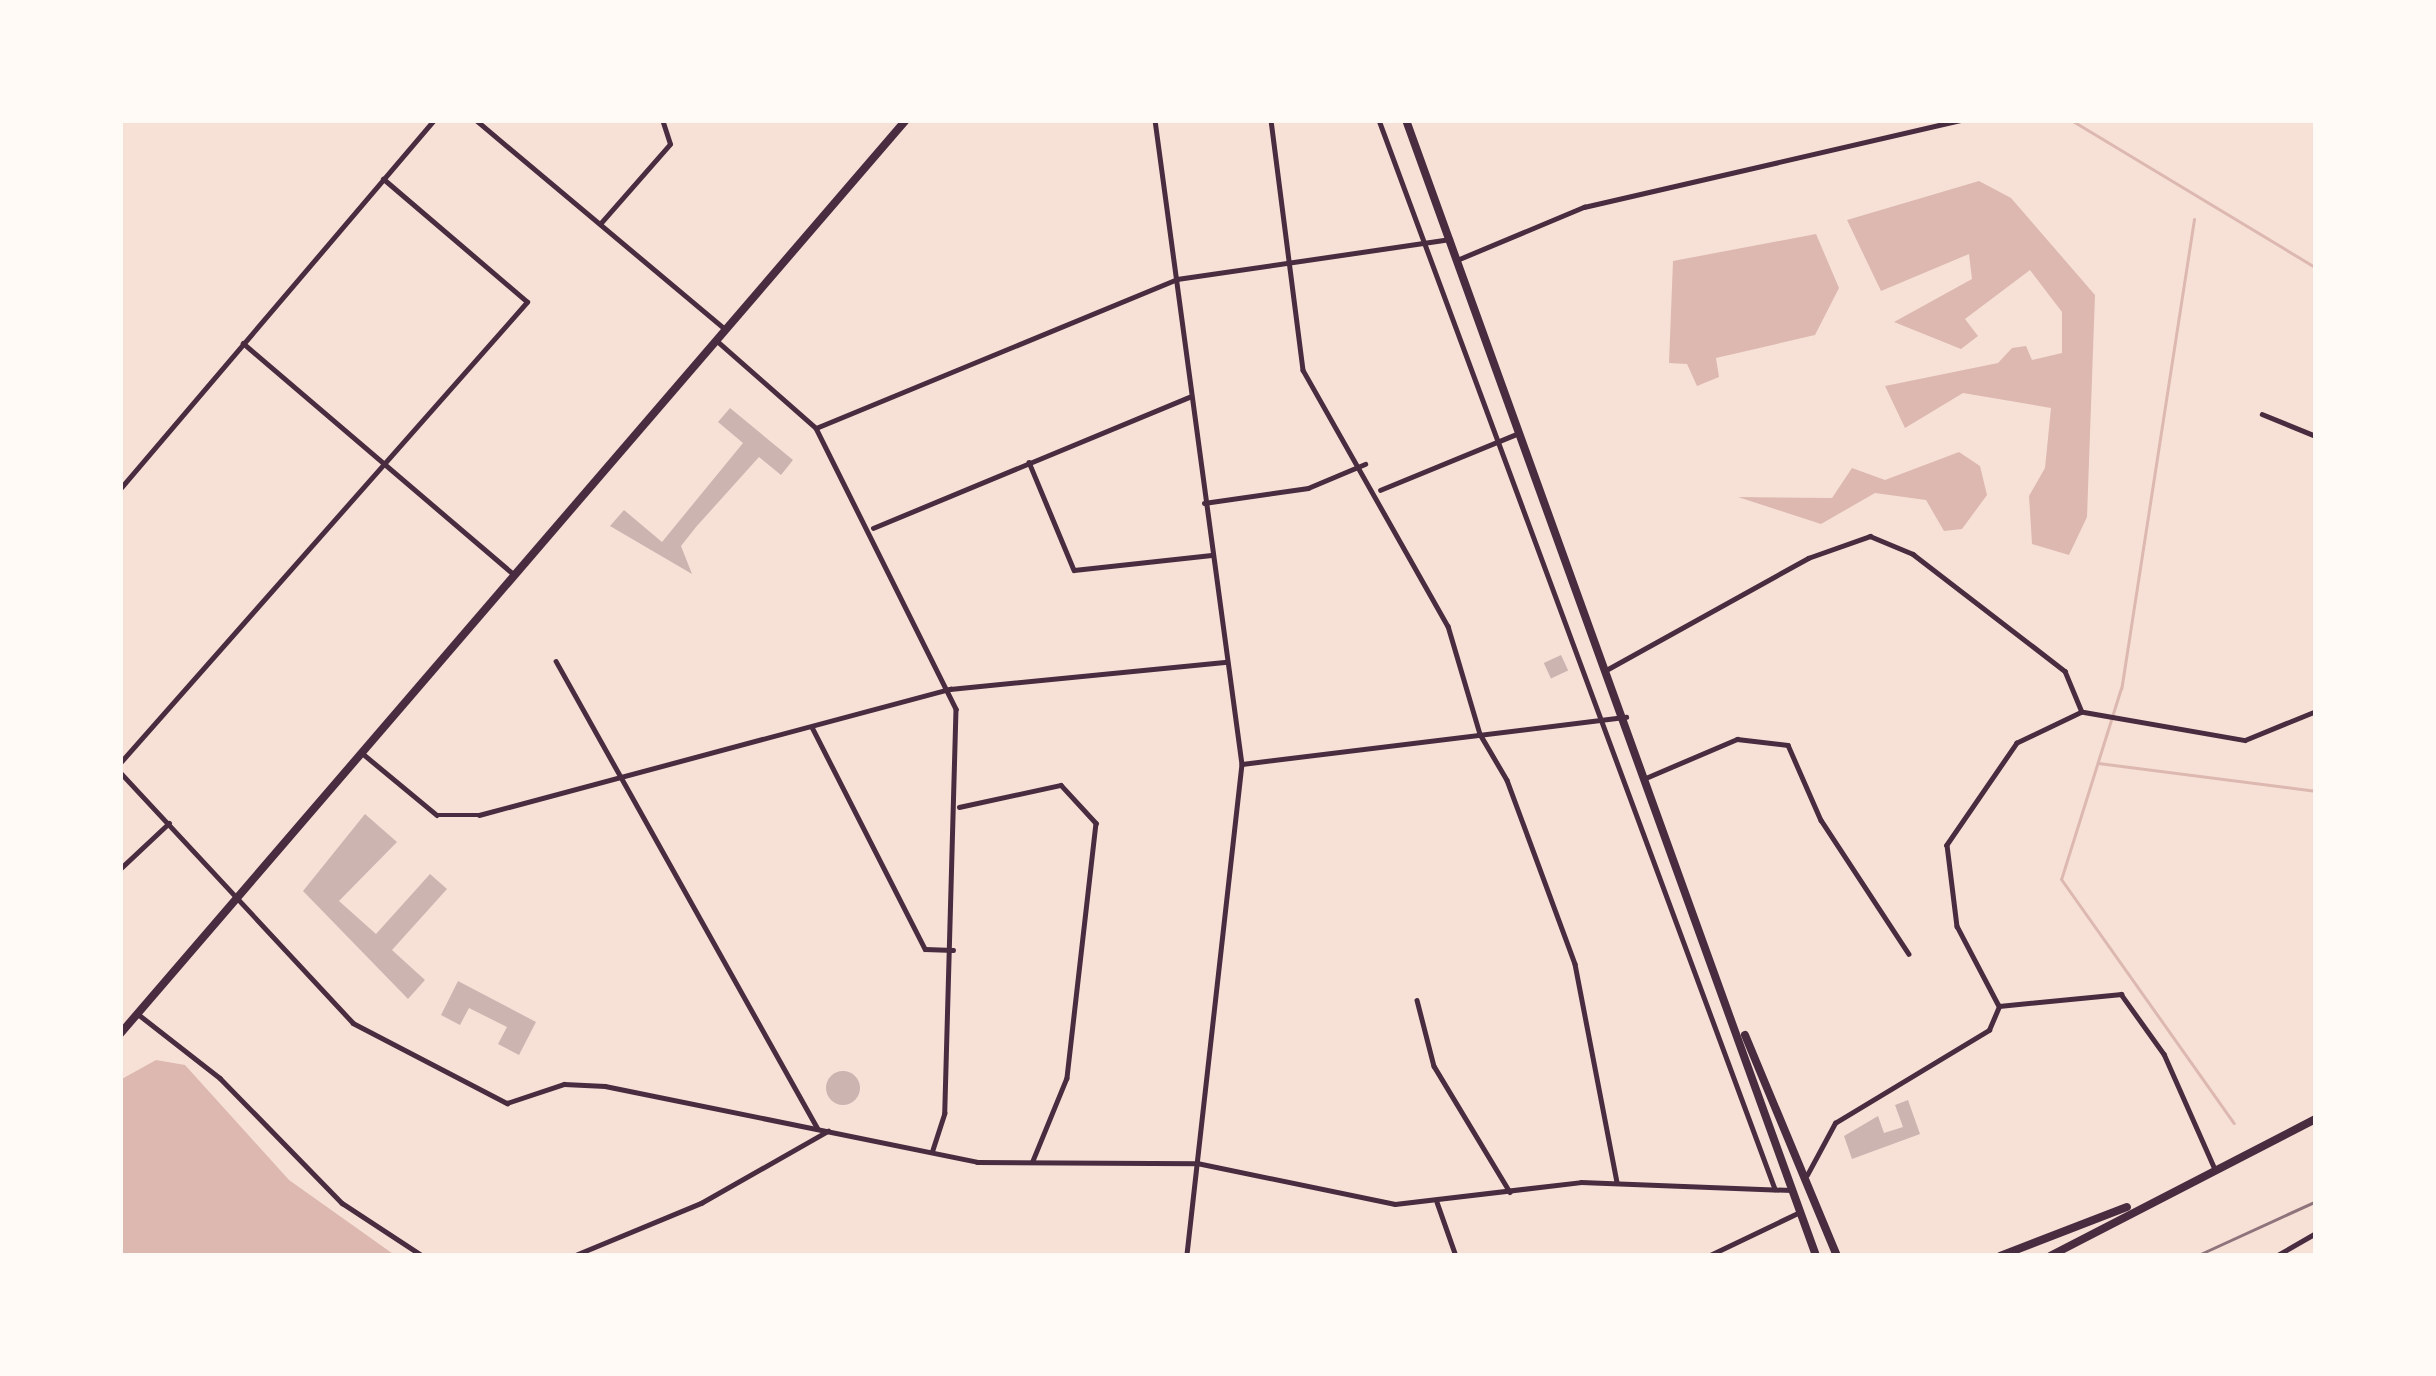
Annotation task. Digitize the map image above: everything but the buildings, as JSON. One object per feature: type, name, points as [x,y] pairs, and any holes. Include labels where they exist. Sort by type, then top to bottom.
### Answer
[{"type":"main road","points":[[120,1034],[906,120]]},
{"type":"main road","points":[[1406,120],[1736,1018],[1816,1256]]},
{"type":"main road","points":[[1736,1018],[1807,1174],[1837,1256]]},
{"type":"main road","points":[[2000,1256],[2145,1200],[2316,1119]]},
{"type":"main road","points":[[2050,1256],[2145,1200]]},
{"type":"street","points":[[120,489],[434,120]]},
{"type":"street","points":[[476,120],[725,329]]},
{"type":"street","points":[[598,226],[670,144],[662,120]]},
{"type":"street","points":[[1155,120],[1242,764],[1187,1256]]},
{"type":"street","points":[[1271,120],[1303,370],[1380,490],[1399,550],[1448,626],[1480,734],[1569,946],[1617,1182]]},
{"type":"street","points":[[1379,120],[1776,1190]]},
{"type":"street","points":[[1457,260],[1585,207],[1960,120]]},
{"type":"street","points":[[120,763],[527,302],[383,179]]},
{"type":"street","points":[[817,428],[1177,279],[1428,246],[1450,239]]},
{"type":"street","points":[[716,340],[817,428],[873,528],[950,689],[958,808],[953,950],[946,1113],[933,1151]]},
{"type":"street","points":[[243,343],[514,575]]},
{"type":"street","points":[[873,528],[1190,397]]},
{"type":"street","points":[[2261,415],[2316,436]]},
{"type":"street","points":[[1380,490],[1521,432]]},
{"type":"street","points":[[1029,462],[1068,567],[1211,555]]},
{"type":"street","points":[[1204,503],[1308,488],[1365,464]]},
{"type":"street","points":[[1608,669],[1825,549],[1870,536],[1913,554],[2065,671],[2082,712]]},
{"type":"street","points":[[556,661],[627,776],[818,1130]]},
{"type":"street","points":[[362,753],[437,814],[479,815],[950,689],[1227,662]]},
{"type":"street","points":[[1999,1006],[1957,926],[1948,845],[2017,743],[2082,712],[2119,714],[2245,740],[2316,712]]},
{"type":"street","points":[[1242,764],[1626,717]]},
{"type":"street","points":[[812,726],[925,949],[953,950]]},
{"type":"street","points":[[1648,777],[1737,739],[1788,745],[1821,820],[1909,954]]},
{"type":"street","points":[[120,772],[242,892],[353,1023],[500,1101],[585,1084],[933,1151],[1033,1161],[1197,1162],[1341,1197],[1437,1202],[1617,1182],[1792,1190]]},
{"type":"street","points":[[958,808],[1060,785],[1096,823],[1067,1078],[1033,1161]]},
{"type":"street","points":[[120,869],[169,823]]},
{"type":"street","points":[[1999,1006],[2121,994],[2164,1054],[2214,1167]]},
{"type":"street","points":[[1417,1000],[1434,1066],[1510,1192]]},
{"type":"street","points":[[1807,1174],[1835,1123],[1989,1030],[1999,1006]]},
{"type":"street","points":[[137,1014],[220,1078],[342,1204],[423,1256]]},
{"type":"street","points":[[572,1256],[701,1203],[828,1132]]},
{"type":"street","points":[[1437,1202],[1456,1256]]},
{"type":"street","points":[[1708,1256],[1801,1212]]},
{"type":"street","points":[[2276,1256],[2316,1234]]},
{"type":"shaded area","points":[[1979,181],[2011,198],[2095,295],[2087,517],[2069,555],[2032,544],[2029,496],[2045,468],[2051,408],[1963,393],[1905,428],[1885,386],[1998,363],[2012,348],[2026,346],[2032,360],[2062,353],[2062,312],[2030,270],[1965,319],[1978,336],[1961,349],[1894,322],[1972,279],[1969,254],[1881,291],[1847,220]]},
{"type":"shaded area","points":[[1816,234],[1839,288],[1815,335],[1716,358],[1719,377],[1697,386],[1687,364],[1669,363],[1673,261]]},
{"type":"shaded area","points":[[1959,452],[1980,466],[1987,495],[1962,529],[1944,531],[1926,500],[1875,493],[1821,524],[1738,497],[1832,498],[1852,468],[1885,480]]},
{"type":"shaded area","points":[[156,1060],[185,1065],[289,1180],[396,1256],[120,1256],[120,1080]]},
{"type":"waterway","points":[[2071,120],[2316,268]]},
{"type":"waterway","points":[[2194,219],[2121,688],[2061,879],[2234,1123]]},
{"type":"waterway","points":[[2098,763],[2316,791]]},
{"type":"railway","points":[[2196,1256],[2316,1201]]}]
